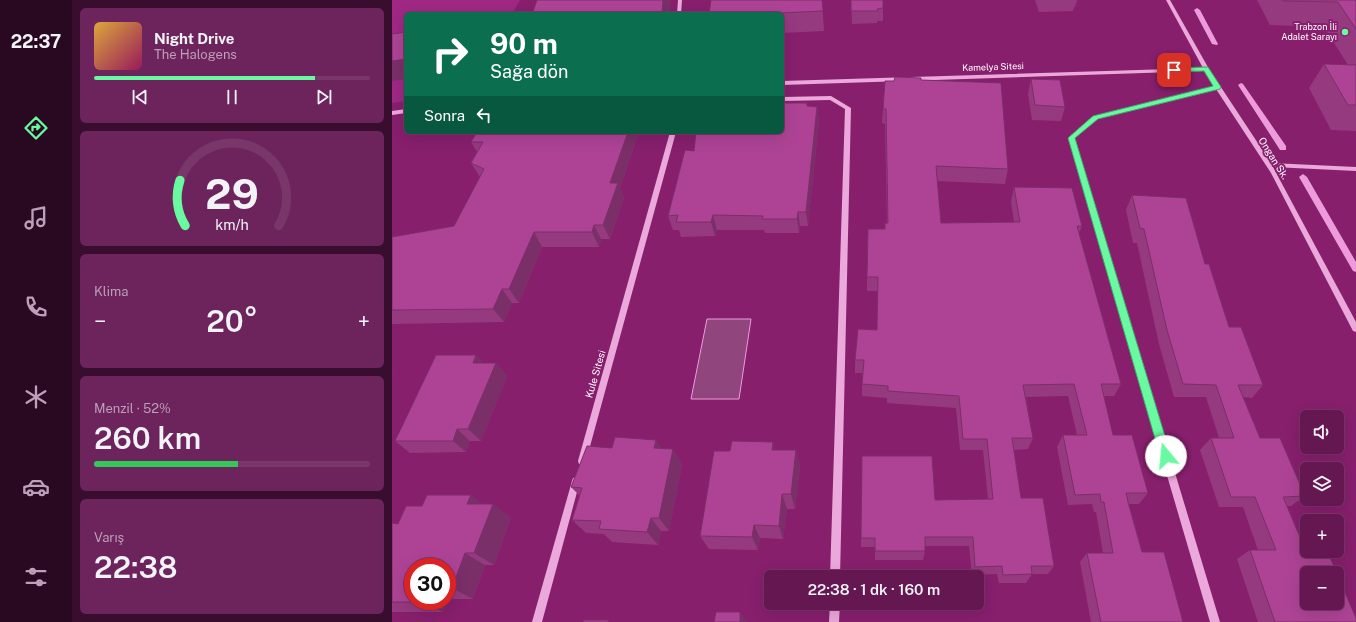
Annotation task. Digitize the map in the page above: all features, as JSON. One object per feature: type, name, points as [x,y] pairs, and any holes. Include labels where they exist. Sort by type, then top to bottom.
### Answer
[{"type":"street","points":[[679,12],[680,0]]},
{"type":"street","name":"Ongan Sk.","points":[[1168,0],[1217,87],[1269,165],[1356,329]]},
{"type":"street","name":"Kamelya Sitesi","points":[[784,83],[1206,69]]},
{"type":"street","points":[[1215,622],[1071,138],[1095,117],[1217,87]]},
{"type":"street","points":[[784,99],[831,98],[848,108],[835,570]]},
{"type":"street","points":[[392,114],[404,111]]},
{"type":"street","name":"Kule Sitesi","points":[[537,622],[672,134]]},
{"type":"street","points":[[1269,165],[1356,169]]},
{"type":"street","points":[[834,622],[835,610]]},
{"type":"shaded area","points":[[392,0],[520,0],[513,12],[404,12],[404,101],[392,103]]},
{"type":"shaded area","points":[[707,319],[751,319],[739,399],[691,399]]},
{"type":"building","points":[[537,0],[663,0],[662,12],[533,12]]},
{"type":"building","points":[[711,0],[822,0],[823,11],[784,13],[709,12]]},
{"type":"building","points":[[851,0],[883,0],[883,8],[877,9],[878,11],[851,11]]},
{"type":"building","points":[[1282,0],[1356,0],[1356,29],[1338,2]]},
{"type":"building","points":[[404,32],[404,59],[392,61],[392,34]]},
{"type":"building","points":[[1324,64],[1356,65],[1356,105],[1348,105]]},
{"type":"building","points":[[895,77],[921,78],[921,80],[1001,83],[1008,169],[936,166],[941,223],[1020,222],[1014,187],[1072,188],[1082,226],[1077,226],[1121,384],[1101,384],[1113,435],[1132,435],[1148,493],[1126,493],[1128,502],[1142,552],[1164,552],[1183,622],[1101,622],[1087,553],[1113,553],[1104,502],[1101,502],[1100,494],[1075,495],[1063,435],[1087,435],[1074,384],[1023,385],[1033,438],[1012,438],[1021,498],[1043,498],[1054,566],[1031,566],[1032,574],[1003,575],[1002,566],[975,567],[973,537],[925,537],[925,551],[875,551],[875,538],[861,538],[862,456],[932,456],[935,500],[993,499],[987,439],[963,439],[959,396],[888,391],[888,386],[862,384],[864,360],[855,360],[858,329],[877,330],[878,277],[867,277],[868,229],[885,229],[885,223],[888,223],[886,109],[883,109],[885,81],[894,81]]},
{"type":"building","points":[[1031,79],[1060,80],[1065,107],[1035,105]]},
{"type":"building","points":[[784,103],[807,103],[807,106],[817,107],[806,212],[798,212],[797,219],[762,219],[763,216],[713,215],[711,222],[676,222],[678,215],[668,216],[685,150],[694,151],[696,134],[784,134]]},
{"type":"building","points":[[476,134],[627,134],[610,183],[618,183],[603,225],[594,225],[592,232],[534,232],[509,289],[502,289],[493,309],[392,310],[392,237],[454,226],[484,169],[471,163],[483,142],[471,142]]},
{"type":"building","points":[[1132,195],[1186,198],[1205,264],[1209,264],[1229,327],[1241,327],[1263,385],[1238,385],[1260,438],[1280,438],[1300,484],[1300,496],[1283,497],[1300,537],[1300,558],[1330,558],[1334,566],[1300,566],[1300,610],[1344,610],[1344,590],[1356,618],[1356,622],[1275,622],[1250,550],[1276,550],[1255,497],[1231,497],[1211,438],[1234,438],[1216,385],[1183,384],[1167,330],[1144,229],[1140,228]]},
{"type":"building","points":[[436,355],[476,355],[473,363],[496,363],[468,429],[457,429],[453,441],[395,441]]},
{"type":"building","points":[[615,437],[656,440],[654,448],[673,449],[659,518],[651,518],[647,532],[599,529],[601,521],[572,520],[582,488],[571,487],[587,446],[612,448]]},
{"type":"building","points":[[732,441],[773,442],[772,450],[796,450],[791,494],[782,494],[779,526],[754,525],[752,537],[700,536],[714,451],[730,451]]},
{"type":"building","points":[[427,495],[471,495],[467,504],[493,504],[474,553],[465,553],[456,577],[456,558],[404,558],[404,602],[392,602],[392,523],[398,524],[406,506],[422,506]]},
{"type":"building","points":[[716,612],[740,612],[740,622],[714,622]]},
{"type":"building","points":[[583,620],[609,620],[608,622],[583,622]]},
{"type":"waterway","points":[[1197,10],[1215,44]]},
{"type":"waterway","points":[[1241,85],[1283,148]]},
{"type":"waterway","points":[[1303,177],[1356,269]]},
{"type":"place","name":"Trabzon İli Adalet Sarayı","points":[[1345,32]]},
{"type":"route","points":[[1166,456],[1071,138],[1095,117],[1217,87],[1206,69],[1174,70]]}]
